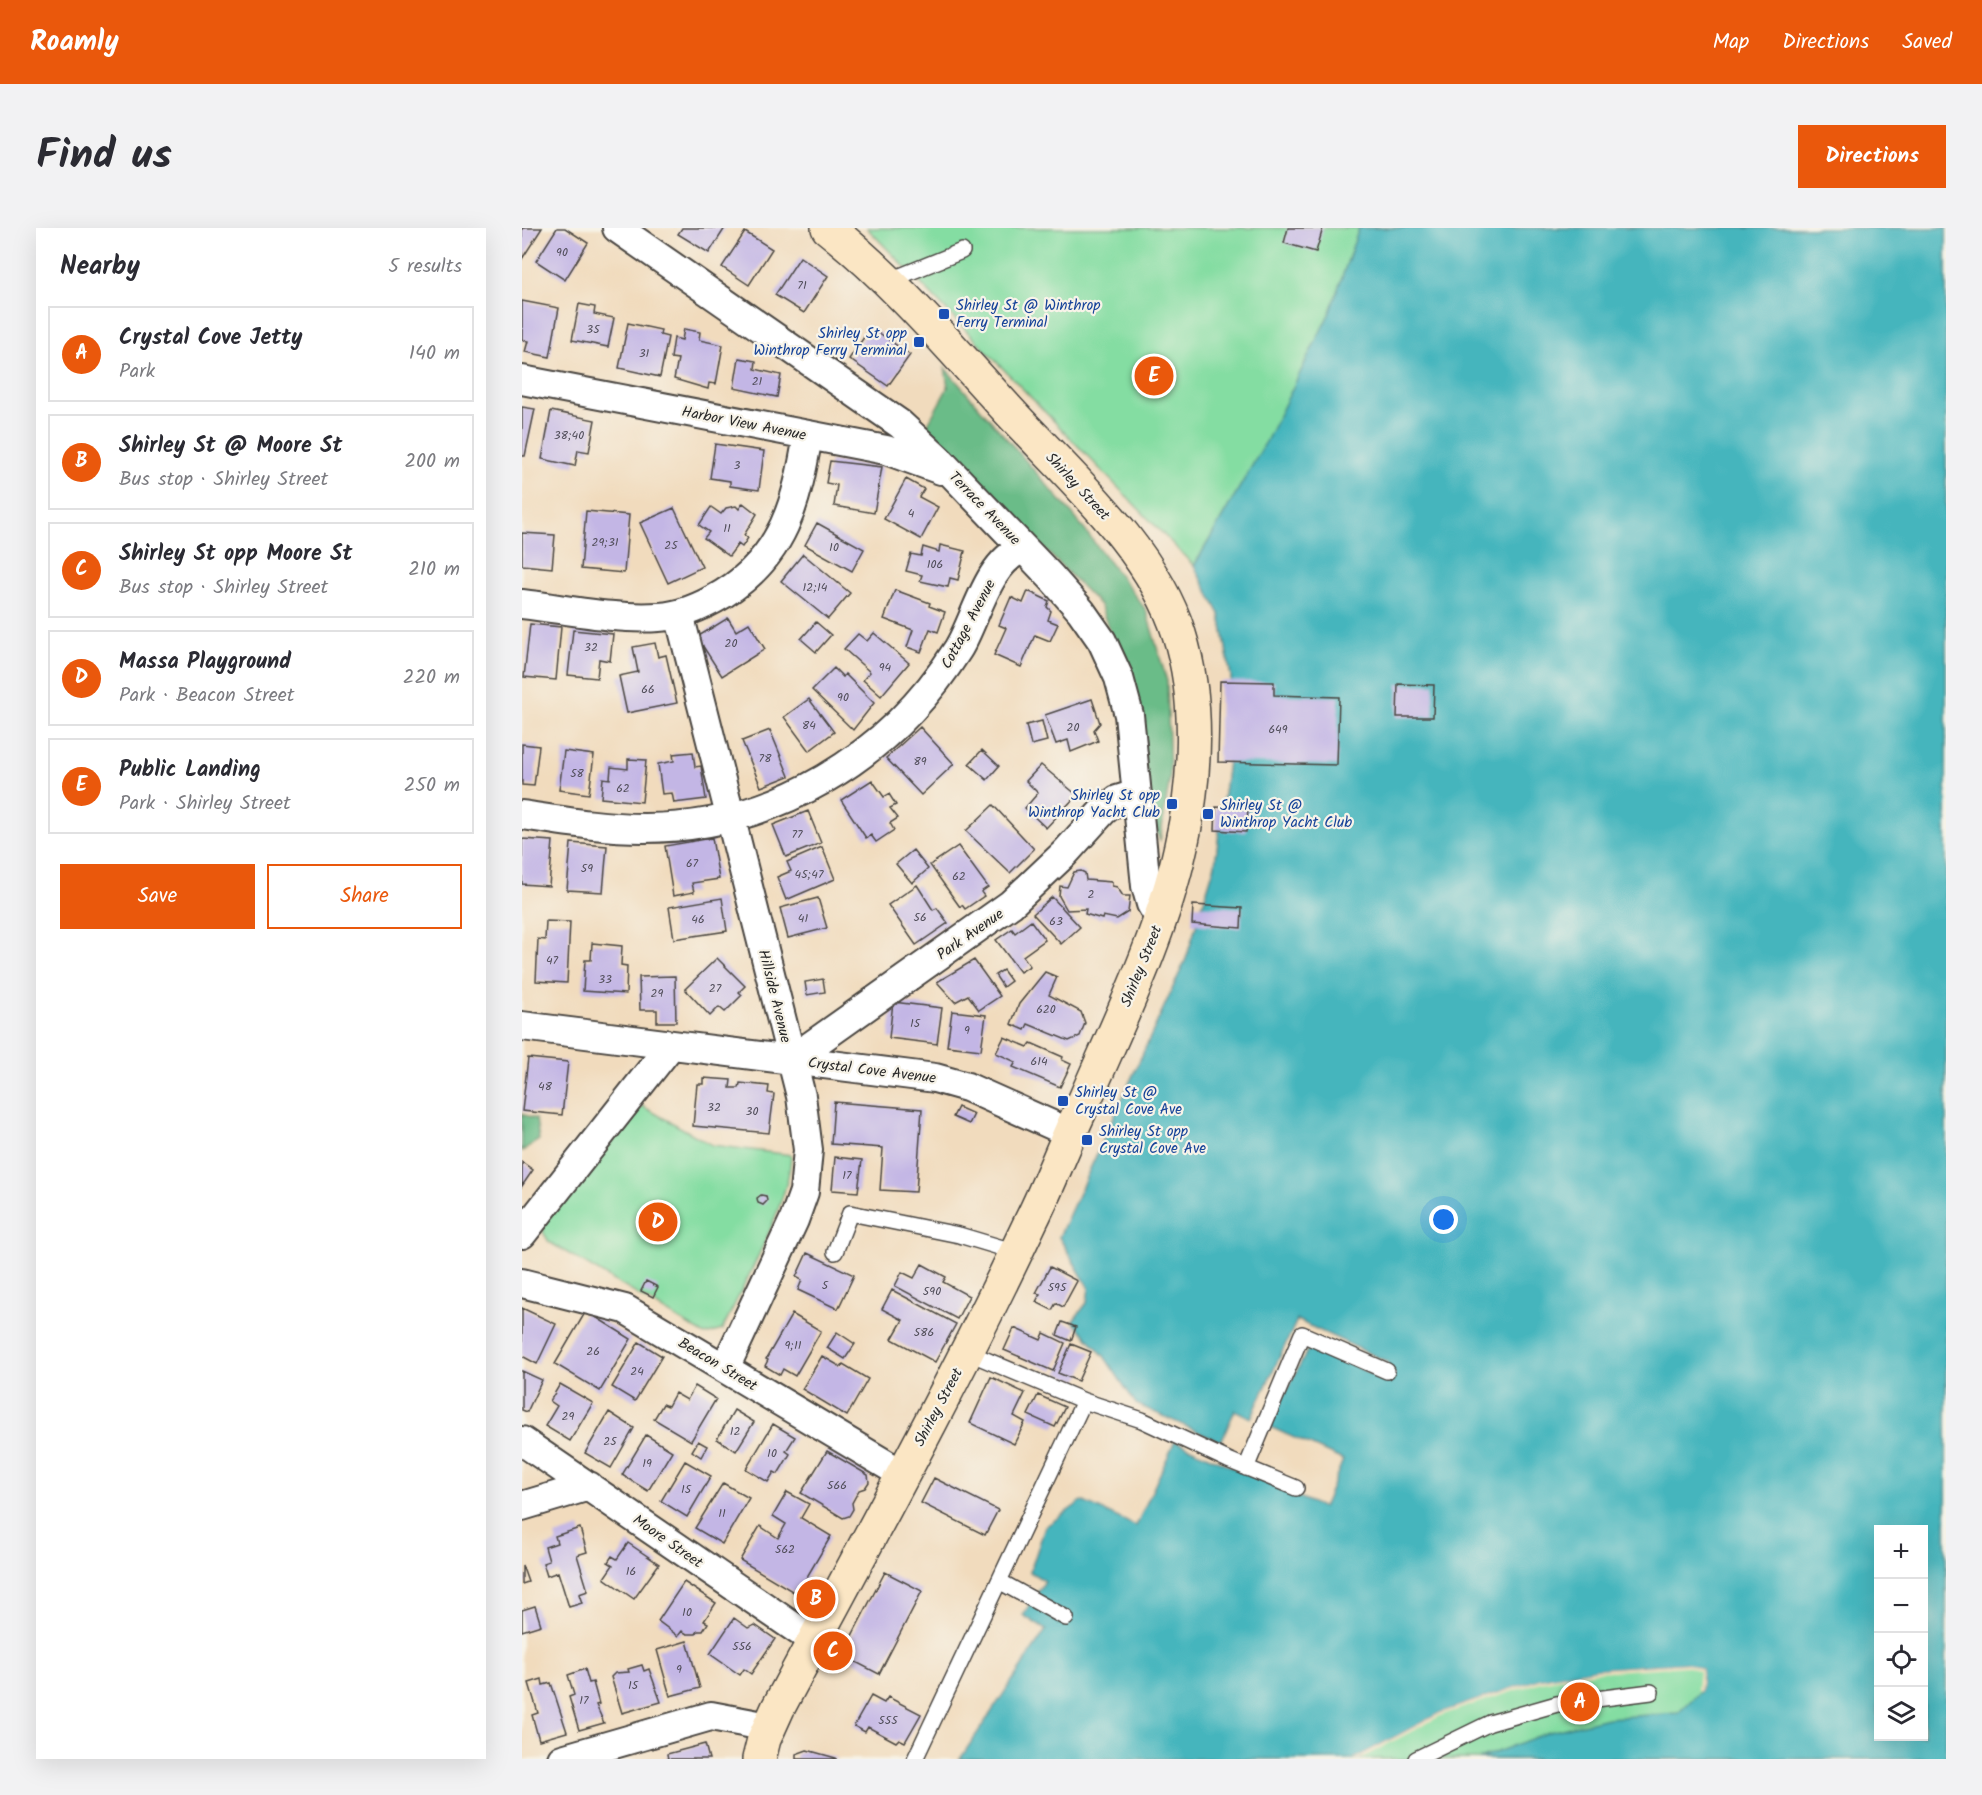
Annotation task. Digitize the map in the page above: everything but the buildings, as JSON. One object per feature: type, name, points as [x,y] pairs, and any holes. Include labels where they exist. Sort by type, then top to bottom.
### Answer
[{"type":"main road","name":"Shirley Street","points":[[759,1759],[769,1727],[967,1352],[1070,1133],[1160,918],[1182,844],[1192,758],[1192,713],[1186,659],[1168,603],[1143,561],[1112,522],[888,281],[828,228]]},
{"type":"street","name":"Terrace Avenue","points":[[617,228],[890,417],[961,483],[1085,616],[1114,665],[1129,715],[1146,886],[1151,904],[1160,918]]},
{"type":"street","name":"Harbor View Avenue","points":[[522,380],[901,454],[936,468],[961,483]]},
{"type":"street","points":[[522,604],[637,618],[679,614],[717,597],[743,581],[761,564],[791,513],[808,435]]},
{"type":"street","name":"Cottage Avenue","points":[[522,815],[605,826],[646,828],[730,817],[773,804],[825,779],[891,732],[916,707],[950,662],[1002,562],[1023,548]]},
{"type":"street","name":"Hillside Avenue","points":[[679,614],[791,1060],[807,1136],[808,1165],[804,1192],[794,1220],[725,1368]]},
{"type":"street","name":"Park Avenue","points":[[791,1060],[1005,909],[1058,861],[1102,811],[1136,794]]},
{"type":"street","name":"Crystal Cove Avenue","points":[[522,1026],[951,1082],[1070,1133]]},
{"type":"street","points":[[522,1234],[672,1045]]},
{"type":"street","name":"Beacon Street","points":[[522,1283],[616,1305],[902,1474]]},
{"type":"street","name":"Moore Street","points":[[522,1442],[814,1641]]},
{"type":"street","points":[[522,1506],[589,1486]]},
{"type":"street","points":[[562,1759],[711,1716],[769,1727]]},
{"type":"lane","points":[[888,281],[962,251]]},
{"type":"lane","points":[[835,1252],[850,1213],[959,1235],[1016,1252]]},
{"type":"lane","points":[[1246,1468],[1302,1334],[1387,1371]]},
{"type":"lane","points":[[967,1352],[1084,1401],[1142,1420],[1246,1468],[1296,1488]]},
{"type":"lane","points":[[915,1759],[1084,1401]]},
{"type":"lane","points":[[999,1581],[1066,1618]]},
{"type":"lane","points":[[1416,1759],[1501,1720],[1557,1704],[1651,1692]]},
{"type":"green space","points":[[867,228],[1519,228],[1104,1356],[1073,1321],[1087,1303],[1089,1288],[1059,1237],[1186,959],[1215,865],[1229,754],[1231,676],[1220,614],[1194,566]]},
{"type":"green space","points":[[945,368],[1074,516],[1146,610],[1167,681],[1170,776],[1160,841],[1150,813],[1140,712],[1100,605],[925,429],[948,387]]},
{"type":"green space","points":[[642,1106],[712,1145],[791,1155],[789,1174],[774,1219],[722,1330],[705,1335],[549,1242],[543,1232],[546,1220]]},
{"type":"green space","points":[[522,1114],[536,1119],[539,1140],[522,1151]]},
{"type":"green space","points":[[1722,1617],[1743,1759],[1354,1759],[1512,1622]]},
{"type":"water","points":[[1359,228],[1946,228],[1946,1759],[1479,1759],[1549,1732],[1608,1718],[1678,1713],[1700,1692],[1702,1669],[1686,1663],[1596,1669],[1540,1679],[1440,1713],[1354,1759],[960,1759],[1046,1630],[1023,1615],[1045,1581],[1030,1572],[1045,1527],[1082,1501],[1136,1526],[1175,1441],[1323,1508],[1343,1460],[1268,1426],[1311,1344],[1381,1379],[1388,1362],[1297,1320],[1251,1418],[1235,1410],[1221,1442],[1136,1404],[1104,1356],[1073,1321],[1087,1303],[1089,1288],[1059,1237],[1186,959],[1215,865],[1229,754],[1231,676],[1220,614],[1194,566],[1267,440],[1330,312]]},
{"type":"pier","points":[[1687,1663],[1702,1669],[1700,1692],[1697,1690],[1699,1671],[1686,1666],[1596,1672],[1540,1682],[1442,1715],[1360,1759],[1354,1759],[1440,1713],[1540,1679],[1596,1669]]},
{"type":"place","name":"Shirley St @ Winthrop Ferry Terminal","points":[[944,314]]},
{"type":"place","name":"Shirley St opp Winthrop Ferry Terminal","points":[[919,342]]},
{"type":"place","name":"Public Landing","points":[[1154,376]]},
{"type":"place","name":"Shirley St opp Winthrop Yacht Club","points":[[1172,804]]},
{"type":"place","name":"Shirley St @ Winthrop Yacht Club","points":[[1208,814]]},
{"type":"place","name":"Shirley St @ Crystal Cove Ave","points":[[1063,1101]]},
{"type":"place","name":"Shirley St opp Crystal Cove Ave","points":[[1087,1140]]},
{"type":"place","name":"Massa Playground","points":[[658,1222]]},
{"type":"place","name":"Shirley St @ Moore St","points":[[816,1599]]},
{"type":"place","name":"Shirley St opp Moore St","points":[[833,1651]]},
{"type":"place","name":"Crystal Cove Jetty","points":[[1580,1702]]}]
